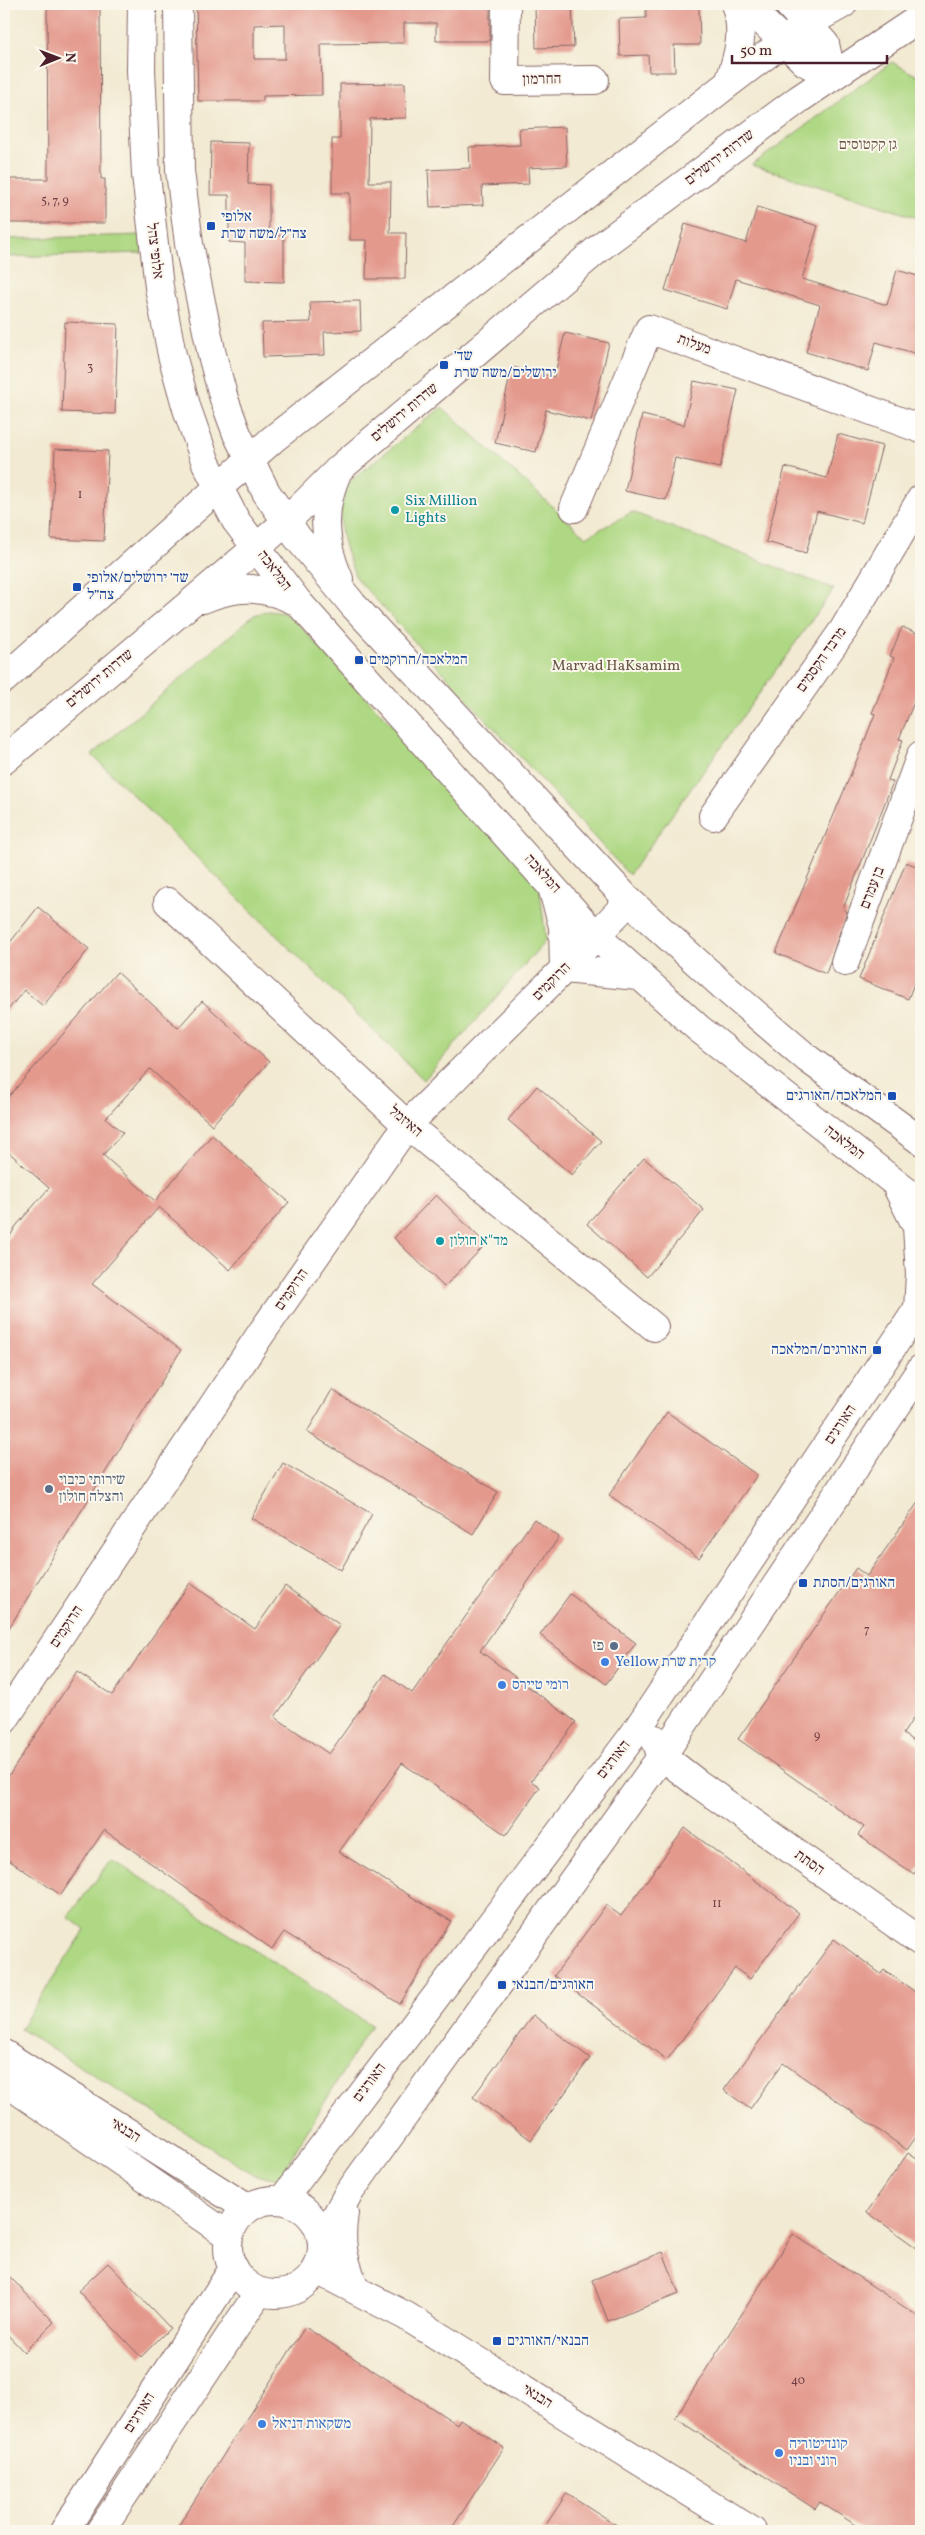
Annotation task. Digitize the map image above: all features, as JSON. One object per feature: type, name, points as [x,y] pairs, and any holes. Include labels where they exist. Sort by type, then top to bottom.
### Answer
[{"type":"street","name":"אלופי צהל","points":[[142,4],[141,70],[146,175],[159,287],[172,355],[187,409],[206,463],[219,490]]},
{"type":"street","points":[[178,4],[180,171],[189,244],[212,355],[224,399],[249,460],[286,522],[354,606],[629,901],[808,1059],[921,1141]]},
{"type":"street","name":"החרמון","points":[[506,4],[505,81],[595,80]]},
{"type":"street","points":[[728,83],[737,59],[741,32],[735,4]]},
{"type":"street","points":[[745,4],[805,62],[832,76]]},
{"type":"street","points":[[788,4],[825,44],[832,76]]},
{"type":"street","points":[[4,679],[219,490],[273,439],[783,41],[807,24],[843,4]]},
{"type":"street","name":"שדרות ירושלים","points":[[4,760],[256,548],[286,522],[339,469],[604,244],[832,76],[921,17]]},
{"type":"street","name":"מעלות","points":[[574,508],[649,329],[921,429]]},
{"type":"street","points":[[339,469],[326,506],[326,538],[329,557],[354,606]]},
{"type":"street","name":"המלאכה","points":[[219,490],[236,521],[298,602],[596,936],[638,976],[698,1028],[921,1203]]},
{"type":"street","name":"מרבד הקסמים","points":[[713,816],[844,629],[921,499]]},
{"type":"street","points":[[190,604],[228,589],[264,589],[283,594],[298,602]]},
{"type":"street","name":"בן עמרם","points":[[845,962],[911,820],[921,755]]},
{"type":"street","points":[[551,884],[563,926],[564,969],[638,976]]},
{"type":"street","name":"הרוקמים","points":[[4,1720],[260,1336],[407,1125],[564,969],[629,901]]},
{"type":"street","name":"האיזמל","points":[[168,902],[407,1125],[654,1326]]},
{"type":"street","points":[[895,1183],[918,1227],[920,1306]]},
{"type":"street","name":"האורגים","points":[[283,2200],[632,1737],[920,1306]]},
{"type":"street","points":[[323,2240],[348,2194],[662,1756],[921,1369]]},
{"type":"street","points":[[656,1700],[655,1739],[662,1756]]},
{"type":"street","name":"הסתת","points":[[677,1733],[682,1754],[697,1783]]},
{"type":"street","name":"הסתת","points":[[662,1756],[697,1783],[921,1942]]},
{"type":"street","name":"הבנאי","points":[[4,2054],[247,2208]]},
{"type":"street","name":"הבנאי","points":[[4,2081],[228,2236]]},
{"type":"street","points":[[348,2194],[341,2232],[342,2253],[355,2289]]},
{"type":"street","points":[[270,2199],[283,2200],[297,2204],[310,2213],[318,2226],[323,2240],[322,2256],[317,2270],[307,2283],[292,2292],[275,2295],[259,2292],[244,2283],[233,2269],[228,2253],[228,2236],[235,2221],[247,2208],[270,2199]]},
{"type":"street","name":"האורגים","points":[[64,2531],[233,2269]]},
{"type":"street","name":"הבנאי","points":[[317,2270],[406,2316],[752,2531]]},
{"type":"street","points":[[100,2531],[259,2292]]},
{"type":"green space","name":"גן קקטוסים","points":[[892,62],[921,78],[921,219],[752,165]]},
{"type":"green space","points":[[143,235],[142,253],[4,257],[4,239]]},
{"type":"green space","name":"Marvad HaKsamim","points":[[442,407],[586,537],[632,512],[834,589],[629,875],[356,578],[344,542],[341,521],[341,509],[348,483]]},
{"type":"green space","points":[[269,611],[284,613],[300,626],[539,884],[546,940],[424,1080],[92,755],[254,615]]},
{"type":"green space","points":[[112,1859],[371,2025],[279,2178],[256,2176],[20,2029],[85,1930],[68,1917]]},
{"type":"building","points":[[47,4],[100,4],[101,179],[105,179],[105,223],[4,223],[4,179],[48,179]]},
{"type":"building","points":[[196,4],[490,4],[490,41],[436,41],[436,23],[404,23],[404,43],[321,44],[322,95],[263,96],[263,101],[198,101]],"holes":[[[285,24],[285,59],[254,59],[254,25]]]},
{"type":"building","points":[[535,4],[572,4],[574,47],[536,48]]},
{"type":"building","points":[[646,4],[672,4],[672,8],[699,7],[700,45],[674,45],[675,72],[649,72],[648,55],[620,56],[619,19],[646,18]]},
{"type":"building","points":[[405,83],[406,118],[370,119],[369,182],[391,182],[390,233],[406,233],[405,279],[366,279],[367,240],[350,240],[350,193],[332,193],[332,139],[340,139],[340,84]]},
{"type":"building","points":[[565,127],[567,166],[528,168],[529,184],[482,186],[483,205],[430,207],[428,170],[470,168],[469,147],[520,145],[519,129]]},
{"type":"building","points":[[211,142],[249,143],[248,184],[269,185],[269,235],[284,236],[284,282],[245,281],[245,243],[229,242],[229,195],[210,195]]},
{"type":"building","points":[[757,207],[818,226],[802,279],[887,305],[897,270],[921,277],[921,355],[876,342],[868,371],[806,352],[820,305],[736,279],[727,309],[665,290],[685,224],[746,243]]},
{"type":"building","points":[[360,301],[361,331],[324,332],[325,355],[263,357],[262,323],[311,322],[310,302]]},
{"type":"building","points":[[65,322],[118,324],[115,414],[62,412]]},
{"type":"building","points":[[565,333],[609,343],[591,421],[546,410],[536,452],[495,443],[512,367],[554,377]]},
{"type":"building","points":[[694,381],[738,390],[720,468],[675,458],[666,500],[625,491],[642,415],[684,425]]},
{"type":"building","points":[[838,434],[882,446],[862,523],[817,511],[806,553],[766,542],[785,467],[827,478]]},
{"type":"building","points":[[55,449],[108,451],[104,541],[51,539]]},
{"type":"building","points":[[902,627],[921,635],[921,685],[899,739],[903,740],[888,780],[893,782],[843,909],[847,911],[826,974],[776,953],[875,714],[872,713],[894,658],[890,656]]},
{"type":"building","points":[[906,862],[921,868],[921,966],[908,999],[859,979]]},
{"type":"building","points":[[38,907],[89,949],[43,1006],[24,990],[4,1015],[4,950]]},
{"type":"building","points":[[117,972],[178,1028],[202,1001],[269,1062],[212,1125],[150,1069],[106,1118],[123,1133],[103,1155],[155,1201],[212,1135],[289,1202],[230,1270],[159,1207],[92,1284],[181,1350],[4,1636],[4,1246],[16,1226],[49,1188],[4,1148],[4,1102]]},
{"type":"building","points":[[537,1086],[601,1141],[572,1175],[508,1120]]},
{"type":"building","points":[[644,1158],[704,1210],[647,1277],[587,1224]]},
{"type":"building","name":"מד\"א חולון","points":[[436,1195],[486,1244],[444,1287],[394,1238]]},
{"type":"building","points":[[332,1390],[498,1492],[473,1534],[307,1432]]},
{"type":"building","points":[[667,1412],[757,1475],[699,1558],[609,1495]]},
{"type":"building","points":[[283,1463],[372,1514],[341,1570],[251,1518]]},
{"type":"building","points":[[921,1498],[921,1706],[903,1734],[921,1746],[921,1863],[914,1874],[858,1835],[864,1827],[738,1739],[856,1568],[867,1576]]},
{"type":"building","points":[[534,1519],[559,1537],[480,1651],[576,1722],[531,1781],[540,1787],[506,1835],[402,1763],[339,1852],[451,1921],[400,2004],[284,1932],[272,1949],[104,1830],[61,1895],[4,1857],[4,1783],[77,1672],[112,1695],[190,1583],[255,1629],[285,1586],[340,1625],[275,1717],[329,1754],[385,1674],[412,1693]]},
{"type":"building","points":[[570,1594],[636,1643],[606,1684],[540,1635]]},
{"type":"building","points":[[685,1828],[799,1913],[750,1979],[735,1968],[667,2060],[554,1976],[606,1905],[621,1916]]},
{"type":"building","points":[[834,1939],[881,1974],[884,1970],[921,1996],[921,2130],[907,2150],[783,2063],[750,2109],[724,2090]]},
{"type":"building","points":[[533,2015],[590,2058],[531,2140],[473,2097]]},
{"type":"building","points":[[908,2153],[921,2162],[921,2251],[867,2212]]},
{"type":"building","points":[[793,2234],[921,2318],[921,2531],[865,2531],[820,2502],[815,2509],[675,2418]]},
{"type":"building","points":[[663,2252],[679,2294],[608,2321],[592,2280]]},
{"type":"building","points":[[108,2263],[170,2328],[141,2357],[78,2291]]},
{"type":"building","points":[[4,2271],[54,2322],[24,2352],[4,2331]]},
{"type":"building","points":[[305,2327],[457,2424],[460,2419],[504,2448],[450,2531],[175,2531]]},
{"type":"building","points":[[567,2493],[626,2531],[542,2531]]},
{"type":"place","name":"אלופי צה״ל/משה שרת","points":[[211,226]]},
{"type":"place","name":"שד׳ ירושלים/משה שרת","points":[[444,365]]},
{"type":"place","name":"Six Million Lights","points":[[395,510]]},
{"type":"place","name":"שד׳ ירושלים/אלופי צה״ל","points":[[77,587]]},
{"type":"place","name":"המלאכה/הרוקמים","points":[[359,660]]},
{"type":"place","name":"המלאכה/האורגים","points":[[892,1096]]},
{"type":"place","name":"מד\"א חולון","points":[[440,1241]]},
{"type":"place","name":"האורגים/המלאכה","points":[[877,1350]]},
{"type":"place","name":"שירותי כיבוי והצלה חולון","points":[[49,1489]]},
{"type":"place","name":"האורגים/הסתת","points":[[803,1583]]},
{"type":"place","name":"פז","points":[[614,1646]]},
{"type":"place","name":"Yellow קרית שרת","points":[[605,1662]]},
{"type":"place","name":"רומי טיירס","points":[[502,1685]]},
{"type":"place","name":"האורגים/הבנאי","points":[[502,1985]]},
{"type":"place","name":"הבנאי/האורגים","points":[[497,2341]]},
{"type":"place","name":"משקאות דניאל","points":[[262,2424]]},
{"type":"place","name":"קונדיטוריה רוני ובניו","points":[[779,2453]]}]
